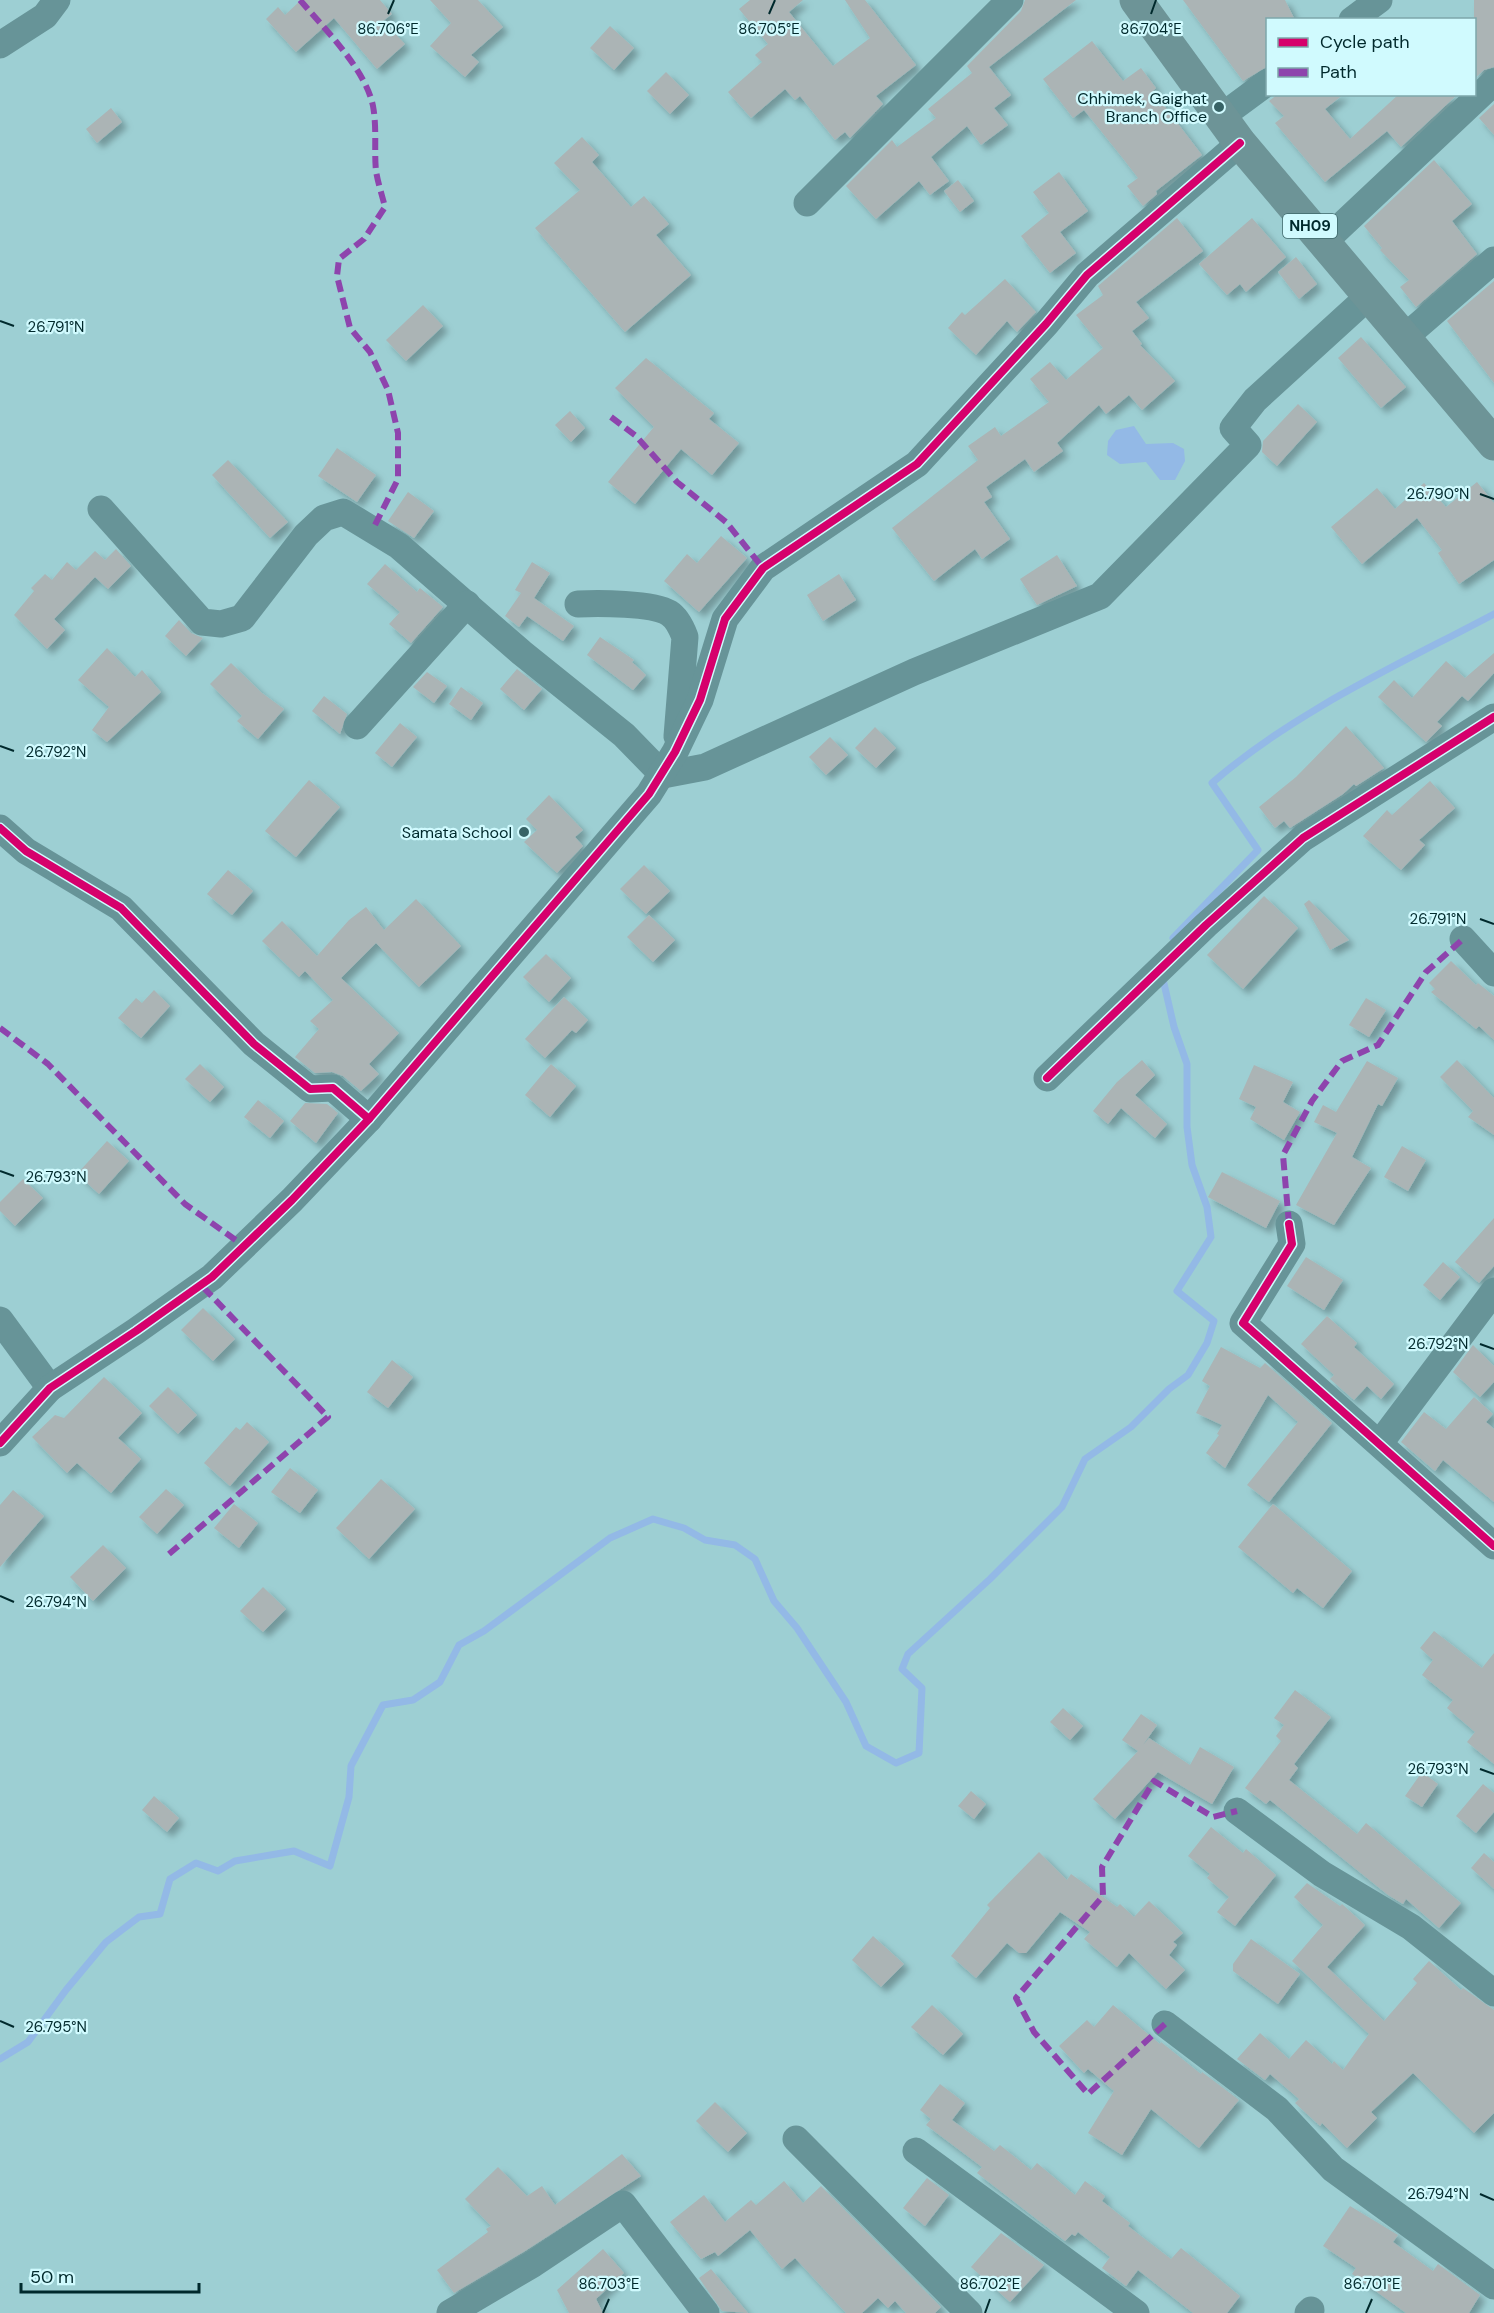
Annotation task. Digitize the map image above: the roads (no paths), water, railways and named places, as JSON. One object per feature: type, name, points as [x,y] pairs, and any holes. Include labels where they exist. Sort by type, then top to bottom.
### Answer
[{"type":"main road","name":"NH09","points":[[1136,0],[1240,143],[1494,444]]},
{"type":"street","points":[[0,45],[45,16],[57,0]]},
{"type":"street","points":[[807,204],[1010,0]]},
{"type":"street","points":[[1355,18],[1379,0]]},
{"type":"street","points":[[1324,242],[1494,82]]},
{"type":"street","points":[[1222,116],[1266,83]]},
{"type":"street","points":[[0,1443],[50,1388],[212,1277],[369,1119],[614,836],[669,763],[700,700],[725,619],[763,568],[917,464],[1046,324],[1086,275],[1240,143]]},
{"type":"street","points":[[1404,338],[1494,260]]},
{"type":"street","points":[[101,508],[202,622],[221,624],[242,618],[306,535],[324,518],[343,512],[399,546],[522,653],[624,735],[669,763],[705,767],[914,672],[1100,596],[1248,445],[1233,428],[1256,400],[1369,296]]},
{"type":"street","points":[[578,604],[620,603],[669,613],[686,637],[669,763]]},
{"type":"street","points":[[357,726],[467,604]]},
{"type":"street","points":[[1047,1078],[1171,959],[1303,838],[1494,717]]},
{"type":"street","points":[[0,828],[26,852],[122,908],[254,1044],[310,1089],[333,1088],[369,1119]]},
{"type":"street","points":[[1463,939],[1494,973]]},
{"type":"street","points":[[1289,1224],[1292,1244],[1243,1323],[1494,1546]]},
{"type":"street","points":[[1380,1443],[1494,1291]]},
{"type":"street","points":[[0,1320],[50,1388]]},
{"type":"street","points":[[1237,1811],[1322,1874],[1411,1927],[1494,1994]]},
{"type":"street","points":[[1165,2024],[1277,2109],[1333,2169],[1494,2286]]},
{"type":"street","points":[[796,2139],[969,2313]]},
{"type":"street","points":[[916,2151],[1136,2313]]},
{"type":"street","points":[[450,2313],[533,2264],[623,2204],[706,2313]]},
{"type":"water","points":[[1134,426],[1146,444],[1173,443],[1184,449],[1185,461],[1175,480],[1160,480],[1146,462],[1120,464],[1107,455],[1108,441],[1116,430]]},
{"type":"waterway","points":[[1173,938],[1258,850],[1212,783],[1244,757],[1312,711],[1494,614]]},
{"type":"waterway","points":[[0,2059],[28,2042],[66,1990],[106,1942],[139,1917],[160,1914],[170,1879],[196,1863],[218,1871],[235,1861],[294,1851],[330,1866],[349,1797],[351,1766],[383,1705],[413,1700],[440,1682],[459,1645],[484,1631],[610,1538],[653,1519],[684,1528],[705,1540],[735,1545],[755,1559],[774,1601],[797,1628],[846,1702],[866,1746],[896,1763],[919,1753],[922,1688],[902,1669],[908,1654],[990,1579],[1062,1507],[1085,1459],[1131,1427],[1169,1389],[1188,1375],[1207,1343],[1214,1321],[1177,1291],[1211,1237],[1207,1207],[1192,1165],[1187,1127],[1187,1064],[1174,1027],[1162,975]]},
{"type":"place","name":"Chhimek, Gaighat Branch Office","points":[[1219,107]]},
{"type":"place","name":"Samata School","points":[[524,832]]}]
